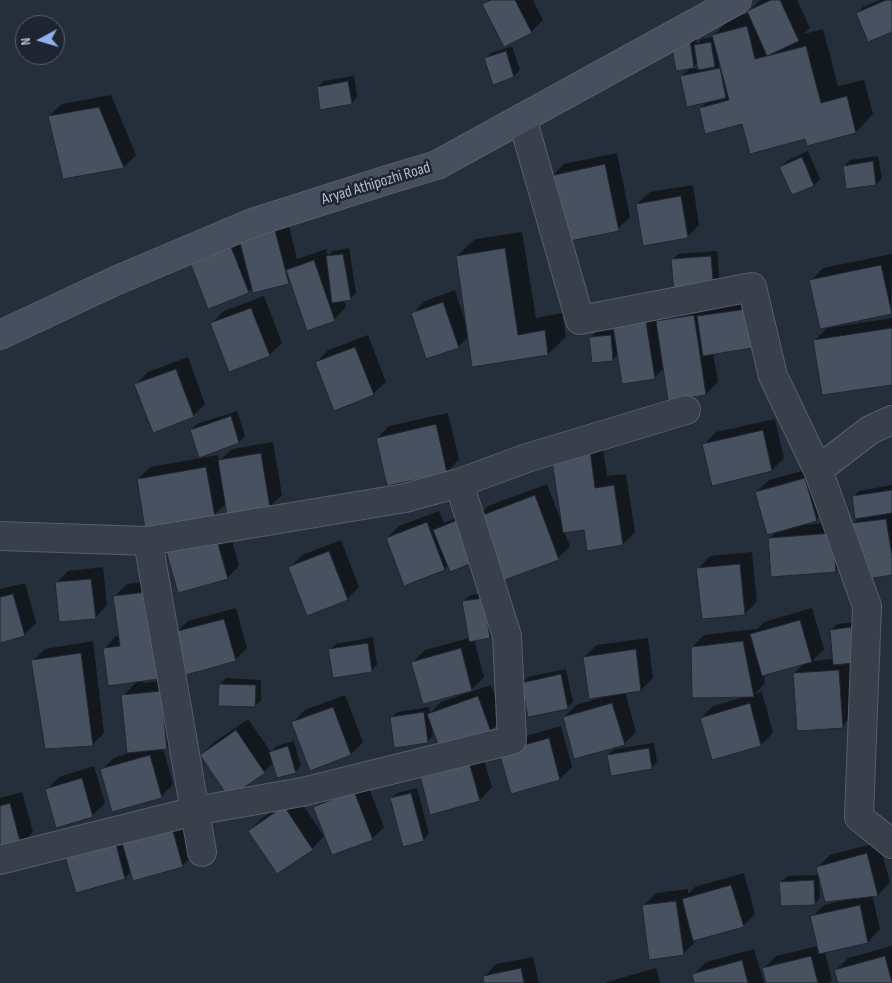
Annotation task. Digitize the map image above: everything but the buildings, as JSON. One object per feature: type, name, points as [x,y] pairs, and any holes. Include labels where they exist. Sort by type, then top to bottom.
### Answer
[{"type":"street","name":"Aryad Athipozhi Road","points":[[0,336],[115,281],[252,223],[437,165],[737,0]]},
{"type":"street","points":[[522,118],[580,320],[752,287],[772,376],[818,470],[868,606],[859,817],[892,844]]},
{"type":"street","points":[[0,536],[148,541],[405,498],[459,483],[527,458],[686,410]]},
{"type":"street","points":[[818,470],[870,430],[892,420]]},
{"type":"street","points":[[0,860],[195,811],[302,792],[512,740],[507,636],[459,483]]},
{"type":"street","points":[[148,541],[202,852]]}]
